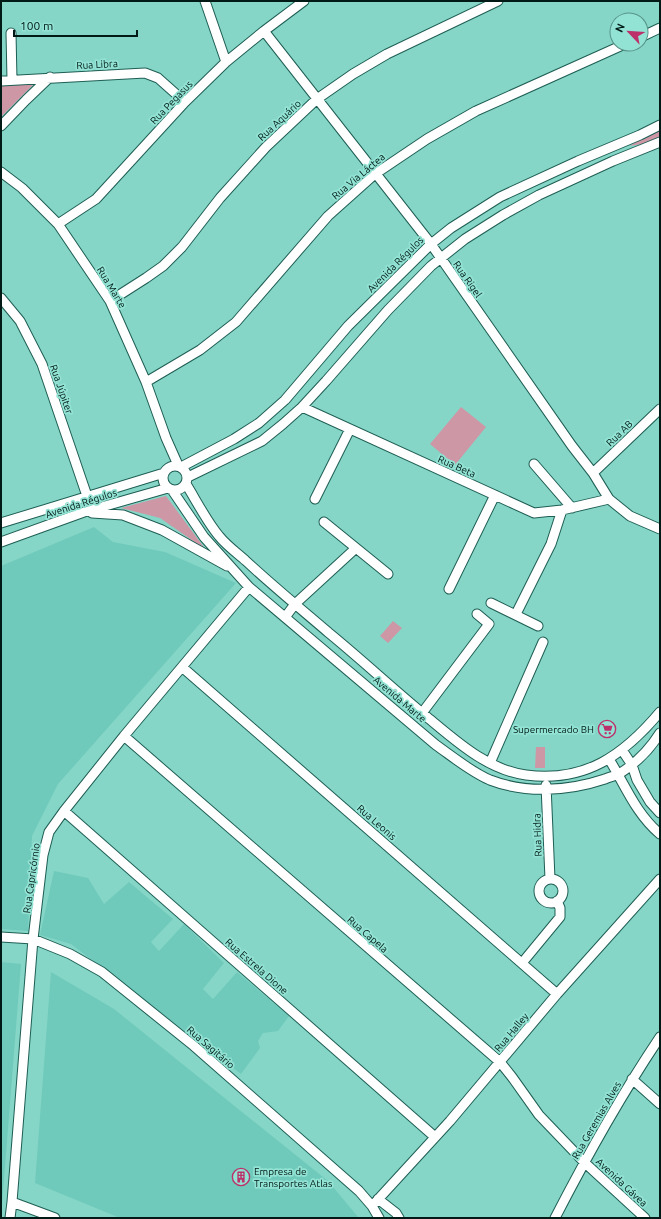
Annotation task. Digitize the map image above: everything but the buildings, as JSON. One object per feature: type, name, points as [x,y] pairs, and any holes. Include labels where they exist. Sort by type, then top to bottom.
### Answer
[{"type":"street","points":[[205,1],[226,62]]},
{"type":"street","name":"Rua Pegasus","points":[[58,224],[96,198],[185,102],[226,62],[304,1]]},
{"type":"street","name":"Rua Aquário","points":[[110,301],[162,266],[182,247],[220,198],[266,147],[317,99],[353,74],[387,54],[498,1]]},
{"type":"street","points":[[649,33],[660,28]]},
{"type":"street","name":"Rua Rigel","points":[[264,31],[431,244],[572,446],[593,473],[609,499],[630,516],[660,529]]},
{"type":"street","points":[[11,33],[12,80]]},
{"type":"street","name":"Rua Via Láctea","points":[[146,382],[200,350],[236,322],[328,216],[375,174],[426,139],[476,110],[609,51]]},
{"type":"street","name":"Rua Libra","points":[[1,81],[50,77],[145,73],[158,78],[185,102]]},
{"type":"street","points":[[1,126],[50,77]]},
{"type":"street","name":"Avenida Régulos","points":[[1,523],[173,468],[234,439],[259,423],[280,405],[348,326],[431,244],[452,228],[500,197],[660,125]]},
{"type":"street","points":[[187,480],[184,469],[173,468],[163,481],[170,489],[180,489],[187,480],[262,441],[302,407],[388,310],[440,258],[466,239],[539,195],[613,161],[660,142]]},
{"type":"street","name":"Rua Marte","points":[[1,172],[22,188],[58,224],[110,301],[146,382],[166,438],[173,468]]},
{"type":"street","name":"Rua Júpiter","points":[[1,298],[20,321],[42,364],[87,496]]},
{"type":"street","name":"Rua Beta","points":[[302,407],[534,513],[562,510],[609,499]]},
{"type":"street","name":"Rua AB","points":[[593,473],[660,409]]},
{"type":"street","points":[[315,499],[350,429]]},
{"type":"street","points":[[534,464],[572,508]]},
{"type":"street","name":"Avenida Marte","points":[[187,480],[219,536],[267,581],[422,713],[458,742],[490,763],[524,775],[546,776],[576,773],[600,764],[622,750],[643,732],[660,712]]},
{"type":"street","name":"Avenida Régulos","points":[[1,542],[84,512],[170,489]]},
{"type":"street","name":"Avenida Marte","points":[[170,489],[204,537],[249,586],[436,745],[465,766],[490,779],[516,786],[546,789],[572,787],[596,782],[618,774],[632,765],[653,744],[660,733]]},
{"type":"street","points":[[449,589],[495,495]]},
{"type":"street","points":[[516,614],[551,544],[562,510]]},
{"type":"street","points":[[84,512],[123,515],[162,530],[234,570]]},
{"type":"street","points":[[324,522],[388,574]]},
{"type":"street","points":[[286,616],[295,604],[356,548]]},
{"type":"street","name":"Rua Capricórnio","points":[[10,1218],[34,939],[43,855],[49,832],[124,736],[249,586]]},
{"type":"street","points":[[491,603],[538,626]]},
{"type":"street","points":[[422,713],[489,624],[476,614]]},
{"type":"street","points":[[490,763],[544,642]]},
{"type":"street","name":"Rua Leonis","points":[[182,667],[557,994]]},
{"type":"street","name":"Rua Capela","points":[[124,736],[500,1062],[539,1115],[584,1162]]},
{"type":"street","points":[[622,750],[632,765],[637,780],[650,802],[660,813]]},
{"type":"street","points":[[609,759],[638,810],[660,834]]},
{"type":"street","name":"Rua Hidra","points":[[546,776],[550,879]]},
{"type":"street","name":"Rua Estrela Dione","points":[[64,811],[435,1137]]},
{"type":"street","points":[[550,879],[556,881],[561,886],[562,896],[557,901],[553,903],[546,902],[539,893],[540,886],[546,880],[550,879]]},
{"type":"street","name":"Rua Halley","points":[[375,1202],[435,1137],[557,994],[660,879]]},
{"type":"street","points":[[522,964],[560,917],[560,908],[557,901]]},
{"type":"street","name":"Rua Sagitário","points":[[1,937],[34,939],[70,954],[102,972],[194,1046],[359,1191],[375,1202],[379,1218]]},
{"type":"street","name":"Rua Geremias Alves","points":[[556,1218],[584,1162],[632,1079],[660,1037]]},
{"type":"street","points":[[632,1079],[660,1104]]},
{"type":"street","name":"Avenida Gávea","points":[[584,1162],[645,1218]]},
{"type":"street","points":[[12,1202],[55,1218]]},
{"type":"street","points":[[375,1202],[396,1213],[399,1218]]},
{"type":"shaded area","points":[[34,84],[1,117],[1,86]]},
{"type":"shaded area","points":[[660,126],[660,141],[630,146]]},
{"type":"shaded area","points":[[461,407],[486,427],[455,465],[430,444]]},
{"type":"shaded area","points":[[166,496],[206,550],[160,518],[121,508]]},
{"type":"shaded area","points":[[94,527],[113,542],[165,552],[236,583],[58,784],[32,836],[28,931],[1,929],[1,566]]},
{"type":"shaded area","points":[[393,621],[402,628],[388,643],[380,636]]},
{"type":"shaded area","points":[[536,747],[545,747],[545,768],[535,768]]},
{"type":"shaded area","points":[[54,871],[88,878],[104,904],[129,882],[173,919],[151,942],[159,951],[184,924],[224,963],[203,989],[213,999],[237,972],[289,1016],[278,1031],[263,1033],[258,1041],[260,1048],[241,1074],[71,944],[40,935]]},
{"type":"shaded area","points":[[1,962],[21,964],[1,1217]]},
{"type":"shaded area","points":[[51,972],[114,1009],[328,1181],[359,1218],[120,1218],[35,1183]]},
{"type":"place","name":"Supermercado BH","points":[[607,729]]},
{"type":"place","name":"Empresa de Transportes Atlas","points":[[241,1177]]}]
